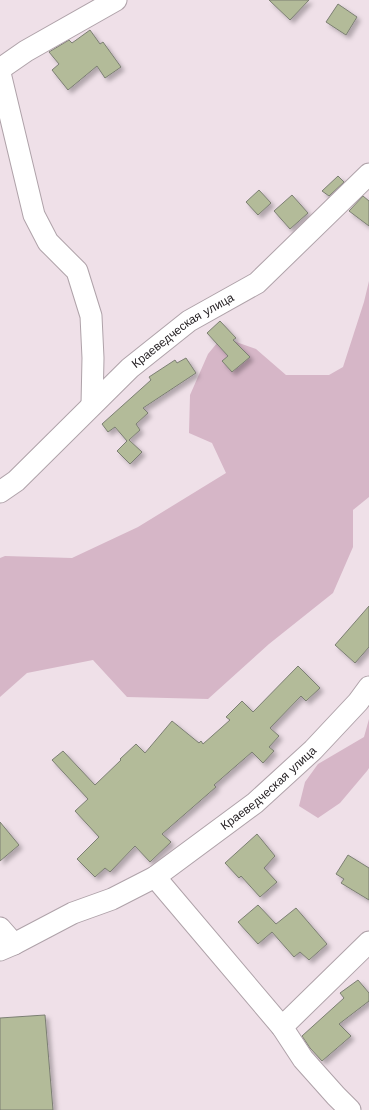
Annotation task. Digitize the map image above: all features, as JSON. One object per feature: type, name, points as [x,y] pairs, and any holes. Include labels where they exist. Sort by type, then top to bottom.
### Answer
[{"type":"street","points":[[0,69],[26,51],[116,0]]},
{"type":"street","points":[[0,73],[34,215],[48,242],[77,271],[91,316],[93,358],[92,405]]},
{"type":"street","name":"Краеведческая улица","points":[[0,492],[16,481],[130,368],[189,321],[257,283],[369,174]]},
{"type":"street","name":"Краеведческая улица","points":[[0,928],[7,947],[73,913],[112,899],[156,877],[255,803],[313,750],[358,702],[369,687]]},
{"type":"street","points":[[156,877],[282,1026],[303,1059],[350,1110]]},
{"type":"street","points":[[282,1026],[369,942]]},
{"type":"shaded area","points":[[369,281],[369,497],[353,510],[353,547],[333,593],[269,644],[208,699],[127,697],[93,660],[27,673],[0,697],[0,558],[5,556],[72,558],[138,527],[226,473],[212,443],[189,433],[190,395],[208,354],[222,337],[256,349],[286,375],[329,375],[343,367],[364,302]]},
{"type":"shaded area","points":[[369,719],[369,768],[367,771],[340,803],[318,818],[299,806],[305,782],[318,764],[364,737]]},
{"type":"building","points":[[269,0],[309,0],[290,20]]},
{"type":"building","points":[[338,4],[357,17],[346,35],[326,22]]},
{"type":"building","points":[[90,30],[100,44],[103,42],[121,67],[105,78],[97,66],[68,90],[52,70],[59,64],[49,52],[69,40],[72,43]]},
{"type":"building","points":[[338,176],[344,182],[329,196],[322,191]]},
{"type":"building","points":[[259,190],[271,203],[258,215],[246,202]]},
{"type":"building","points":[[292,195],[308,213],[290,229],[274,211]]},
{"type":"building","points":[[363,196],[369,201],[369,226],[349,211]]},
{"type":"building","points":[[220,321],[236,338],[233,340],[250,357],[232,372],[222,361],[228,356],[207,333]]},
{"type":"building","points":[[186,358],[196,373],[143,408],[148,413],[136,424],[140,430],[129,440],[142,452],[130,464],[117,451],[127,441],[115,427],[108,432],[102,424],[151,380],[149,377],[175,360],[177,363]]},
{"type":"building","points":[[369,606],[369,647],[355,663],[335,645]]},
{"type":"building","points":[[298,666],[320,688],[306,701],[301,696],[270,728],[279,736],[269,747],[274,751],[263,763],[252,752],[214,785],[216,787],[162,834],[171,842],[150,862],[135,846],[110,872],[105,868],[95,877],[77,859],[99,837],[75,811],[88,799],[52,760],[63,751],[95,785],[136,744],[145,753],[172,721],[199,743],[201,741],[203,744],[230,720],[226,717],[242,701],[253,712]]},
{"type":"building","points":[[0,822],[19,845],[0,861]]},
{"type":"building","points":[[257,834],[275,856],[264,868],[277,882],[260,897],[241,876],[239,878],[225,863]]},
{"type":"building","points":[[348,855],[369,868],[369,900],[341,883],[344,879],[336,874]]},
{"type":"building","points":[[258,905],[276,924],[296,908],[327,944],[309,960],[300,952],[294,957],[272,932],[258,944],[238,922]]},
{"type":"building","points":[[358,980],[369,993],[369,1001],[339,1024],[351,1036],[322,1061],[310,1048],[302,1036],[344,998],[340,993]]},
{"type":"building","points":[[45,1015],[53,1110],[0,1110],[0,1018]]}]
